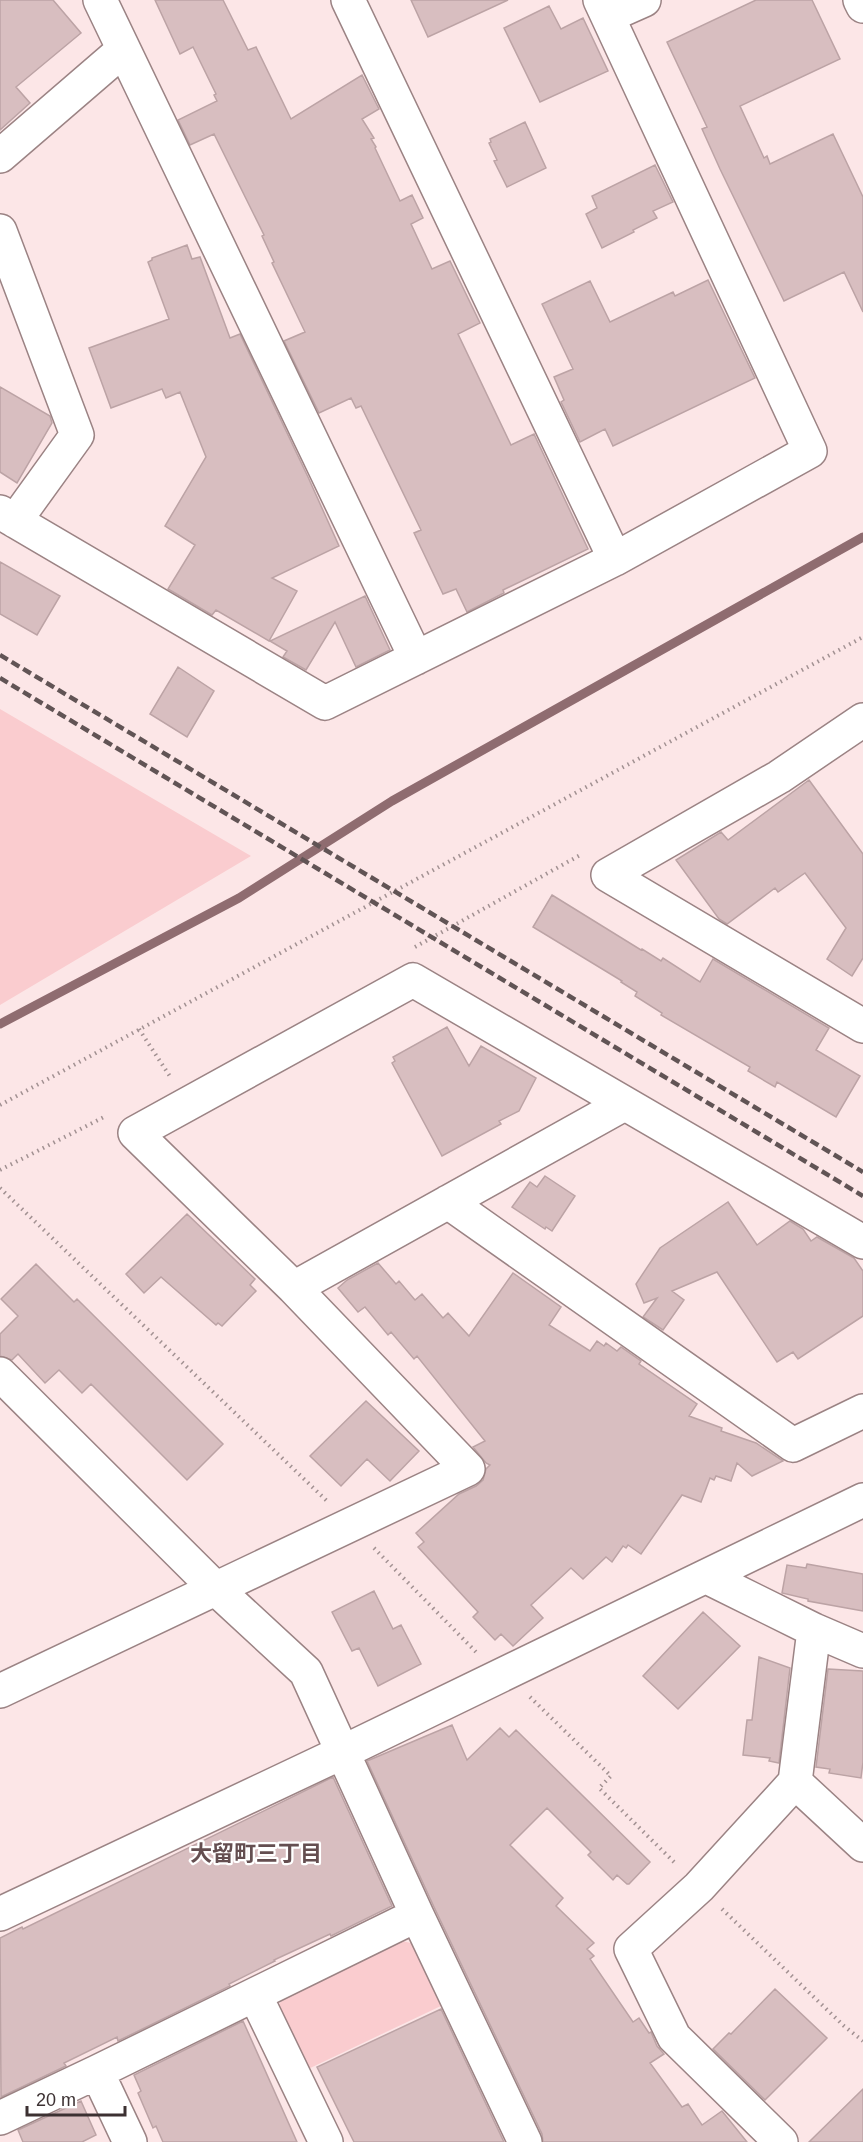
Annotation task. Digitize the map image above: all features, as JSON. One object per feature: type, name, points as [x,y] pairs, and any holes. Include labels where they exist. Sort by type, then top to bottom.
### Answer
[{"type":"street","points":[[100,0],[416,658]]},
{"type":"street","points":[[348,0],[615,559]]},
{"type":"street","points":[[0,231],[77,435],[8,516],[326,703],[615,559],[810,451],[604,8],[644,0]]},
{"type":"street","points":[[860,0],[863,6]]},
{"type":"street","points":[[0,156],[123,50]]},
{"type":"street","points":[[863,720],[779,777],[608,875],[863,1026]]},
{"type":"street","points":[[0,1691],[468,1468],[294,1288],[135,1133],[413,980],[863,1242]]},
{"type":"street","points":[[294,1288],[624,1104]]},
{"type":"street","points":[[448,1202],[793,1445],[863,1411]]},
{"type":"street","points":[[0,1374],[215,1588],[306,1672],[417,1915],[525,2142]]},
{"type":"street","points":[[0,1914],[343,1752],[863,1500]]},
{"type":"street","points":[[707,1576],[814,1630],[863,1651]]},
{"type":"street","points":[[782,2142],[674,2037],[631,1949],[699,1887],[795,1782],[814,1630]]},
{"type":"street","points":[[795,1782],[863,1845]]},
{"type":"street","points":[[0,2118],[417,1915]]},
{"type":"street","points":[[255,1995],[326,2142]]},
{"type":"street","points":[[97,2072],[130,2142]]},
{"type":"path","points":[[0,1106],[863,638]]},
{"type":"path","points":[[408,950],[584,852]]},
{"type":"path","points":[[139,1029],[173,1081],[165,1085]]},
{"type":"path","points":[[0,1170],[108,1115]]},
{"type":"path","points":[[0,1188],[352,1524],[470,1647],[504,1673],[611,1776],[599,1788],[844,2026],[863,2041]]},
{"type":"shaded area","points":[[0,709],[251,856],[0,1005]]},
{"type":"shaded area","points":[[398,1940],[415,1944],[443,2005],[306,2070],[278,2007],[284,1995]]},
{"type":"building","points":[[0,0],[53,0],[81,33],[16,87],[30,103],[0,130]]},
{"type":"building","points":[[155,0],[223,0],[248,50],[256,47],[291,119],[362,75],[379,109],[362,119],[374,138],[371,139],[400,201],[412,195],[423,218],[411,224],[432,269],[450,261],[480,323],[458,334],[511,445],[534,434],[588,549],[503,590],[504,593],[467,612],[456,589],[443,594],[414,533],[421,530],[361,406],[356,408],[351,398],[319,413],[284,341],[305,332],[272,263],[274,262],[262,236],[264,235],[214,134],[190,145],[178,120],[217,101],[214,95],[216,94],[193,47],[180,54]]},
{"type":"building","points":[[411,0],[508,0],[428,37]]},
{"type":"building","points":[[756,0],[812,0],[840,59],[740,106],[764,158],[767,156],[770,164],[833,134],[863,197],[863,312],[844,272],[784,301],[720,169],[702,129],[707,127],[667,42]]},
{"type":"building","points":[[549,6],[561,29],[583,18],[608,71],[540,102],[504,28]]},
{"type":"building","points":[[525,122],[546,168],[507,187],[494,161],[497,160],[489,143],[490,139]]},
{"type":"building","points":[[655,165],[673,202],[653,211],[657,218],[602,248],[586,214],[597,208],[592,196]]},
{"type":"building","points":[[187,245],[192,259],[200,257],[230,338],[240,334],[339,546],[272,578],[297,591],[269,641],[216,610],[212,615],[168,589],[195,545],[165,526],[206,457],[180,392],[166,398],[162,389],[111,408],[89,348],[169,319],[148,262],[152,258]]},
{"type":"building","points":[[708,280],[755,378],[613,446],[605,429],[580,442],[561,402],[564,400],[554,377],[573,369],[542,304],[590,281],[610,322],[673,292],[675,296]]},
{"type":"building","points":[[0,387],[50,416],[52,423],[17,483],[0,472]]},
{"type":"building","points":[[0,562],[60,596],[37,635],[0,614]]},
{"type":"building","points":[[365,596],[390,650],[356,667],[335,622],[306,670],[283,657],[287,651],[270,641]]},
{"type":"building","points":[[178,667],[214,691],[187,737],[150,714]]},
{"type":"building","points":[[809,780],[863,854],[863,958],[852,976],[827,959],[846,928],[805,873],[778,892],[775,888],[727,924],[719,919],[676,860],[721,832],[728,840]]},
{"type":"building","points":[[552,895],[641,950],[661,961],[663,958],[700,982],[713,959],[829,1028],[816,1050],[860,1076],[836,1117],[777,1082],[775,1087],[748,1071],[750,1067],[661,1015],[662,1013],[635,996],[637,992],[622,981],[533,927]]},
{"type":"building","points":[[447,1027],[469,1066],[481,1046],[536,1078],[519,1111],[499,1121],[501,1124],[442,1156],[392,1063],[395,1061],[393,1057]]},
{"type":"building","points":[[545,1176],[575,1196],[552,1231],[546,1227],[545,1229],[512,1207],[530,1182],[537,1187]]},
{"type":"building","points":[[728,1202],[757,1245],[790,1221],[803,1229],[811,1241],[817,1237],[854,1258],[863,1271],[863,1316],[798,1359],[793,1352],[777,1362],[717,1272],[672,1291],[684,1300],[663,1330],[643,1317],[657,1298],[644,1303],[636,1284],[660,1248]]},
{"type":"building","points":[[187,1214],[255,1279],[250,1285],[256,1291],[222,1326],[218,1323],[216,1325],[161,1277],[144,1293],[126,1274]]},
{"type":"building","points":[[378,1263],[396,1284],[399,1281],[415,1300],[422,1294],[443,1318],[448,1313],[469,1336],[513,1273],[561,1307],[549,1325],[590,1351],[597,1341],[604,1346],[606,1343],[617,1351],[621,1347],[641,1361],[639,1364],[697,1404],[689,1416],[722,1428],[721,1431],[756,1443],[783,1461],[752,1476],[737,1463],[731,1481],[716,1476],[714,1480],[710,1478],[701,1502],[682,1495],[641,1554],[628,1545],[626,1548],[623,1546],[612,1562],[606,1557],[583,1579],[571,1568],[531,1605],[543,1618],[513,1646],[501,1634],[495,1640],[473,1617],[478,1612],[418,1547],[424,1542],[416,1533],[459,1494],[483,1480],[486,1469],[490,1465],[473,1447],[485,1441],[417,1356],[414,1359],[391,1332],[388,1335],[365,1307],[358,1312],[338,1288],[347,1280]]},
{"type":"building","points":[[36,1264],[74,1302],[77,1299],[223,1444],[187,1480],[91,1384],[82,1393],[59,1370],[45,1383],[18,1354],[12,1360],[0,1356],[0,1334],[18,1316],[1,1299]]},
{"type":"building","points":[[366,1401],[419,1451],[390,1481],[367,1459],[341,1486],[310,1456]]},
{"type":"building","points":[[807,1564],[863,1574],[863,1611],[808,1601],[808,1599],[782,1593],[787,1565],[806,1568]]},
{"type":"building","points":[[374,1591],[393,1629],[401,1625],[421,1664],[378,1686],[359,1648],[352,1651],[332,1612]]},
{"type":"building","points":[[703,1612],[740,1646],[678,1709],[643,1676]]},
{"type":"building","points":[[759,1657],[790,1668],[779,1763],[769,1761],[770,1758],[743,1755],[747,1720],[752,1720]]},
{"type":"building","points":[[828,1669],[863,1671],[861,1778],[829,1773],[830,1769],[816,1767]]},
{"type":"building","points":[[452,1725],[467,1760],[500,1728],[509,1737],[516,1730],[650,1862],[629,1884],[617,1875],[613,1880],[588,1855],[591,1852],[547,1808],[510,1845],[563,1898],[556,1906],[594,1943],[587,1949],[594,1956],[590,1959],[633,2022],[639,2018],[649,2033],[651,2032],[657,2046],[664,2054],[650,2063],[682,2107],[688,2104],[702,2125],[722,2111],[747,2142],[543,2142],[542,2134],[367,1761]]},
{"type":"building","points":[[333,1777],[392,1906],[331,1936],[330,1934],[274,1960],[229,1984],[230,1986],[118,2041],[117,2037],[64,2063],[66,2066],[1,2097],[0,1938],[22,1927],[23,1929]]},
{"type":"building","points":[[775,1989],[827,2038],[765,2100],[713,2049]]},
{"type":"building","points":[[441,2009],[504,2142],[354,2142],[317,2067]]},
{"type":"building","points":[[243,2021],[297,2142],[163,2142],[156,2126],[153,2128],[138,2093],[141,2091],[134,2075]]},
{"type":"building","points":[[863,2089],[863,2142],[809,2142]]},
{"type":"building","points":[[81,2101],[96,2135],[82,2142],[23,2142],[18,2130]]},
{"type":"waterway","points":[[0,1024],[239,898],[392,801],[863,537]]},
{"type":"railway","points":[[0,655],[863,1172]]},
{"type":"railway","points":[[0,678],[863,1196]]},
{"type":"district","name":"大留町三丁目","points":[[256,1853]]}]
